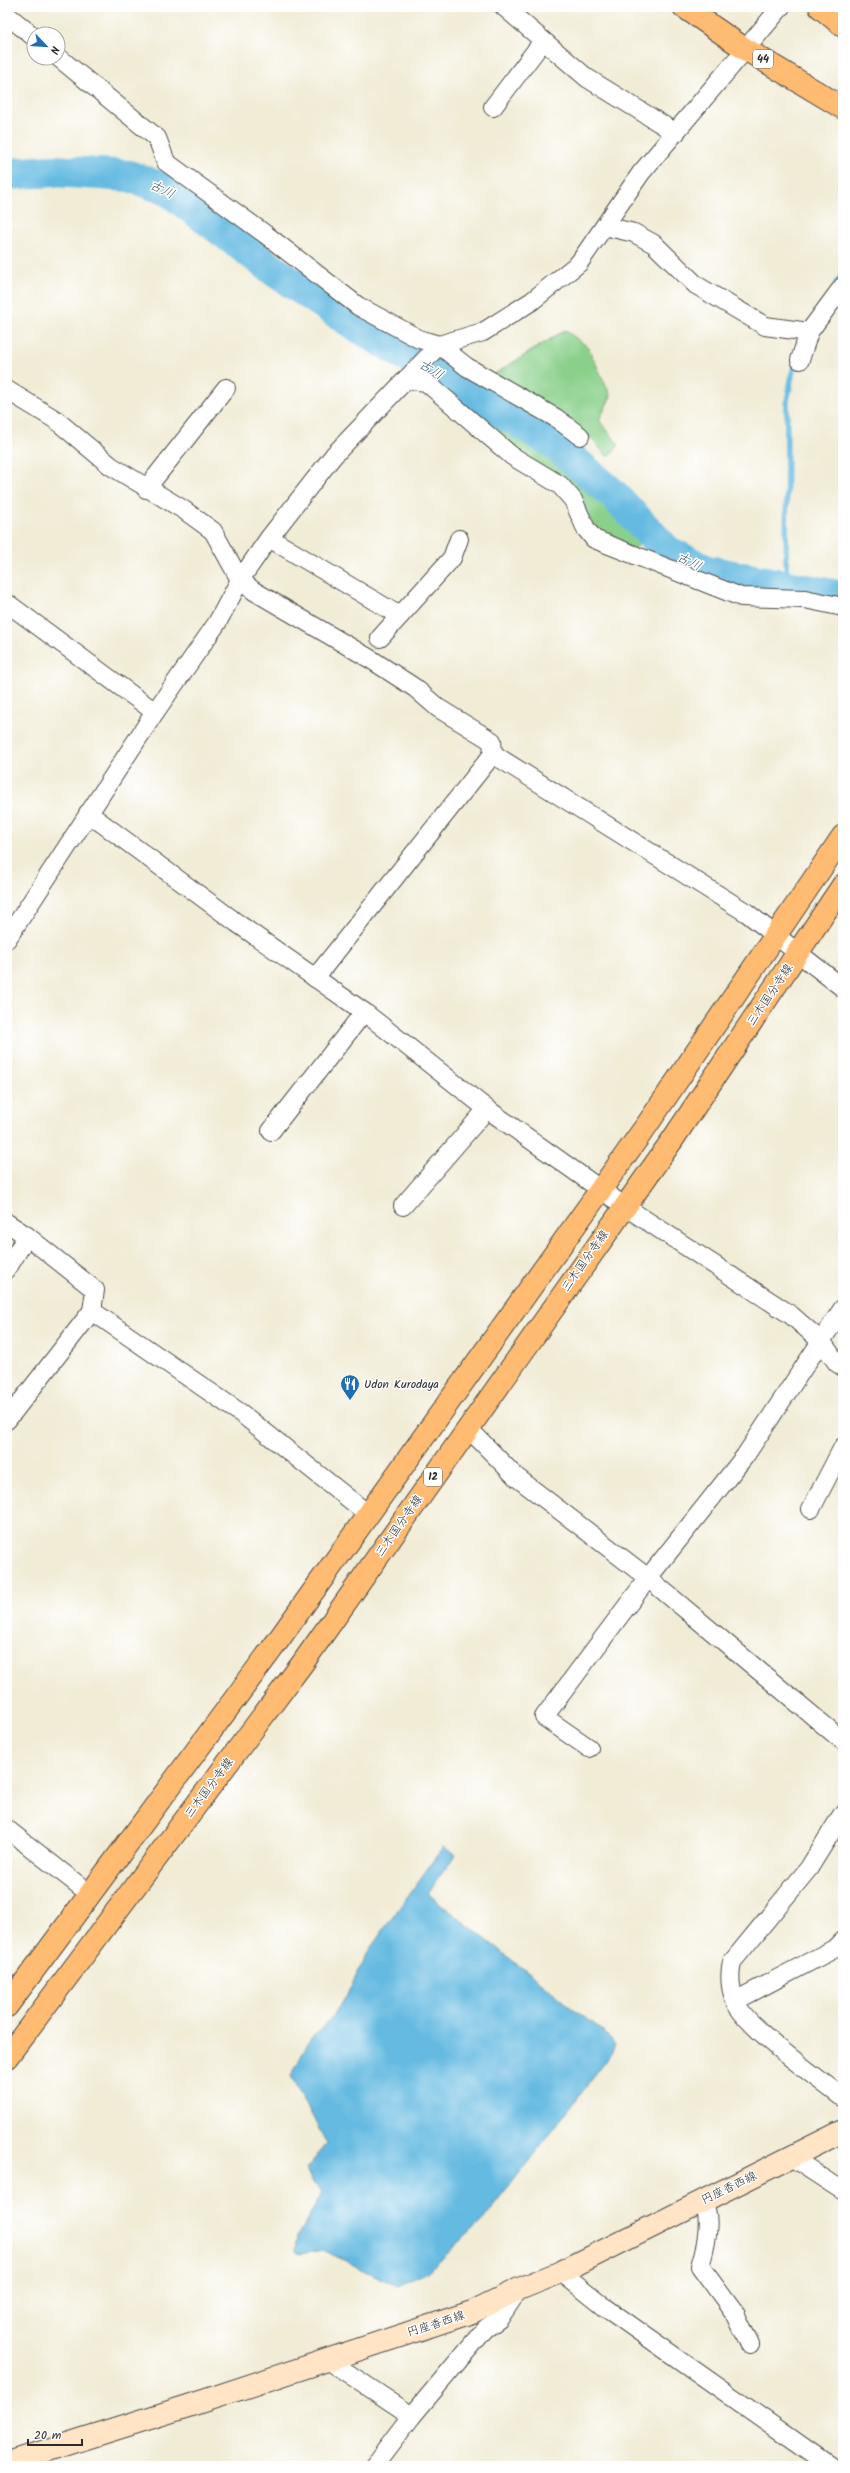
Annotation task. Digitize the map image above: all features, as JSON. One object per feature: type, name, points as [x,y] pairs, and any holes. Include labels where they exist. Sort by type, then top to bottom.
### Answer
[{"type":"main road","name":"44","points":[[684,7],[745,49],[843,108]]},
{"type":"main road","points":[[820,7],[843,26]]},
{"type":"main road","points":[[7,2006],[277,1642],[600,1190],[843,836]]},
{"type":"main road","name":"三木国分寺線","points":[[7,2057],[302,1664],[624,1206],[673,1139],[843,885]]},
{"type":"main road","name":"円座香西線","points":[[7,2463],[472,2312],[519,2288],[561,2272],[843,2131]]},
{"type":"street","points":[[504,7],[587,78],[676,134]]},
{"type":"street","points":[[7,939],[155,712],[217,623],[240,580],[270,538],[334,455],[436,349],[483,332],[532,301],[579,263],[642,173],[781,7]]},
{"type":"street","points":[[7,15],[26,30]]},
{"type":"street","points":[[493,107],[543,41]]},
{"type":"street","points":[[66,64],[157,138],[166,162],[265,234],[358,306],[419,339],[556,418],[580,436]]},
{"type":"street","points":[[605,226],[634,233],[654,244],[696,285],[765,326],[800,331]]},
{"type":"street","points":[[800,360],[800,331],[843,286]]},
{"type":"street","points":[[410,375],[426,382],[512,456],[560,485],[573,500],[586,529],[594,539],[740,597],[805,599],[843,607]]},
{"type":"street","points":[[146,489],[226,388]]},
{"type":"street","points":[[7,390],[56,420],[111,466],[146,489],[184,510],[213,531],[240,580],[254,590],[372,660],[415,688],[438,708],[492,741],[493,754],[315,978]]},
{"type":"street","points":[[270,538],[400,616]]},
{"type":"street","points":[[380,638],[452,558],[459,539]]},
{"type":"street","points":[[7,603],[155,712]]},
{"type":"street","points":[[493,754],[747,913],[843,988]]},
{"type":"street","points":[[88,813],[237,923],[364,1012],[487,1109],[600,1190],[791,1315],[822,1342],[837,1363],[843,1367]]},
{"type":"street","points":[[271,1131],[364,1012]]},
{"type":"street","points":[[403,1206],[487,1109]]},
{"type":"street","points":[[7,1223],[27,1236],[95,1290],[92,1311],[7,1420]]},
{"type":"street","points":[[7,1269],[27,1236]]},
{"type":"street","points":[[589,1748],[544,1717],[648,1578],[745,1456],[822,1342],[843,1308]]},
{"type":"street","points":[[92,1311],[242,1414],[368,1514]]},
{"type":"street","points":[[468,1428],[515,1476],[648,1578],[843,1741]]},
{"type":"street","points":[[811,1508],[843,1447]]},
{"type":"street","points":[[843,1813],[809,1868],[732,1962],[729,1974],[735,2001],[748,2021],[843,2098]]},
{"type":"street","points":[[7,1829],[90,1894]]},
{"type":"street","points":[[735,2001],[834,1949],[843,1940]]},
{"type":"street","points":[[791,2157],[843,2191]]},
{"type":"street","points":[[703,2201],[708,2212],[705,2250],[700,2266],[736,2315],[750,2345]]},
{"type":"street","points":[[561,2272],[606,2308],[830,2466]]},
{"type":"street","points":[[374,2466],[412,2416],[485,2329],[499,2319],[519,2288]]},
{"type":"street","points":[[328,2360],[412,2416]]},
{"type":"green space","points":[[565,330],[588,347],[611,396],[599,420],[619,445],[608,457],[587,434],[493,375]]},
{"type":"green space","points":[[479,414],[545,444],[563,457],[642,542],[633,551],[599,535],[576,496],[474,420]]},
{"type":"water","points":[[443,1847],[456,1855],[427,1893],[612,2039],[615,2045],[610,2056],[483,2220],[428,2272],[397,2286],[323,2250],[300,2254],[295,2251],[297,2236],[323,2193],[312,2182],[306,2169],[327,2144],[291,2076],[310,2039],[322,2029],[344,2001],[369,1950]]},
{"type":"waterway","name":"古川","points":[[7,174],[53,171],[129,176],[168,190],[276,272],[355,325],[553,443],[613,494],[667,551],[707,571],[843,597]]},
{"type":"waterway","points":[[836,283],[843,274]]},
{"type":"waterway","points":[[786,588],[787,401],[795,360]]},
{"type":"place","name":"Udon Kurodaya","points":[[350,1401]]}]
